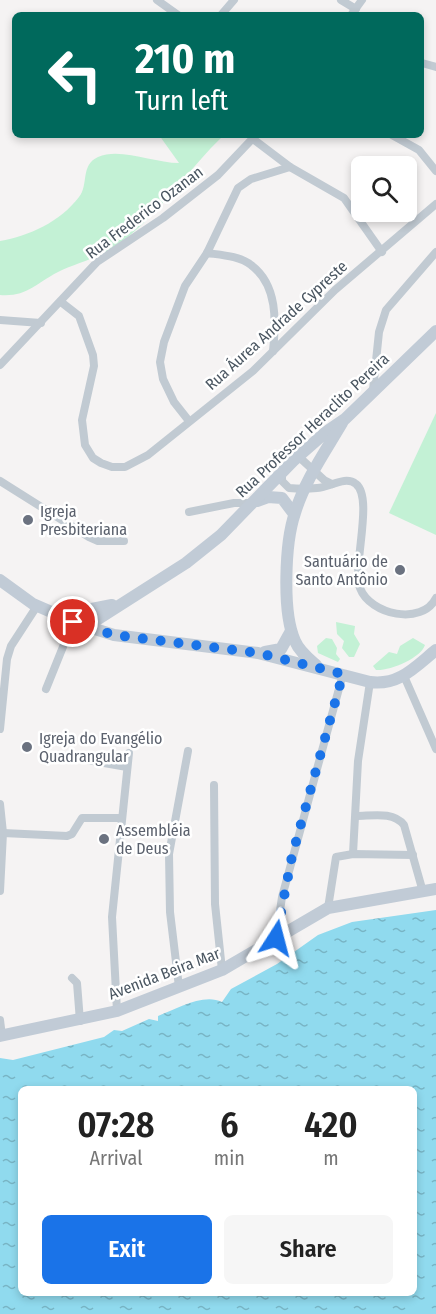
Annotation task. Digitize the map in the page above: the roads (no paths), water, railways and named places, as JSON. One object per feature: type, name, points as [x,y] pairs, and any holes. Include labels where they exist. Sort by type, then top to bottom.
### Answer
[{"type":"main road","name":"Rua Professor Heraclito Pereira","points":[[122,602],[186,563],[221,536],[298,456],[345,419],[436,331]]},
{"type":"main road","points":[[316,666],[300,650],[291,631],[287,562],[294,514],[314,470],[345,419]]},
{"type":"main road","points":[[252,503],[276,496],[289,503],[294,514]]},
{"type":"main road","points":[[0,580],[37,606],[91,628],[149,641],[258,653],[316,666],[370,682],[390,682],[404,676],[436,650]]},
{"type":"main road","points":[[60,615],[83,613],[122,602]]},
{"type":"main road","points":[[91,628],[95,621],[122,602]]},
{"type":"main road","points":[[258,653],[281,649],[291,631]]},
{"type":"main road","points":[[328,908],[436,889]]},
{"type":"main road","name":"Avenida Beira Mar","points":[[1,1036],[80,1021],[117,1011],[179,987],[222,970],[328,908]]},
{"type":"street","points":[[157,0],[174,12]]},
{"type":"street","points":[[224,12],[234,0]]},
{"type":"street","points":[[340,0],[353,12],[362,0]]},
{"type":"street","name":"Rua Frederico Ozanan","points":[[0,366],[107,254],[163,218],[218,175],[253,138]]},
{"type":"street","points":[[255,138],[290,167],[344,198],[382,252]]},
{"type":"street","points":[[397,138],[419,150],[436,171]]},
{"type":"street","points":[[189,421],[166,389],[160,362],[173,314],[185,286],[207,253],[238,188],[251,179],[290,167]]},
{"type":"street","name":"Rua Áurea Andrade Cypreste","points":[[61,302],[79,316],[93,355],[81,431],[87,451],[93,458],[112,468],[125,467],[148,455],[273,351],[335,290],[436,204]]},
{"type":"street","points":[[373,390],[379,332],[386,310],[436,252]]},
{"type":"street","points":[[207,253],[251,264],[261,275],[273,300],[273,351]]},
{"type":"street","points":[[0,320],[41,323]]},
{"type":"street","points":[[298,456],[324,480],[332,484]]},
{"type":"street","points":[[282,473],[282,481],[289,488],[321,488],[347,481],[354,482],[359,488],[363,519],[359,580],[363,593],[369,601],[385,610],[406,614],[427,609],[436,598]]},
{"type":"street","points":[[0,481],[89,537],[108,542],[124,541]]},
{"type":"street","points":[[189,512],[234,503],[252,503]]},
{"type":"street","points":[[0,729],[7,659],[11,646],[37,606]]},
{"type":"street","points":[[46,689],[73,622]]},
{"type":"street","points":[[276,938],[290,866],[343,674]]},
{"type":"street","points":[[404,676],[436,748]]},
{"type":"street","points":[[353,854],[358,761],[370,682]]},
{"type":"street","points":[[179,987],[170,912],[169,854],[188,751]]},
{"type":"street","points":[[117,1011],[112,925],[129,753]]},
{"type":"street","points":[[58,755],[127,767]]},
{"type":"street","points":[[214,784],[215,904],[222,970]]},
{"type":"street","points":[[0,804],[3,833],[0,891]]},
{"type":"street","points":[[356,816],[395,817],[404,825],[423,892]]},
{"type":"street","points":[[3,833],[67,836],[72,834],[82,818],[122,818]]},
{"type":"street","points":[[328,908],[334,860],[340,855],[413,855]]},
{"type":"street","points":[[72,978],[77,982],[80,1021]]},
{"type":"street","points":[[0,1020],[1,1036]]},
{"type":"water","points":[[436,910],[436,1314],[0,1314],[0,1058],[13,1060],[104,1037],[114,1030],[122,1031],[149,1019],[158,1021],[158,1016],[198,1001],[207,999],[222,1002],[231,989],[277,964],[318,935],[352,922]]},
{"type":"place","name":"Igreja Presbiteriana","points":[[28,520]]},
{"type":"place","name":"Santuário de Santo Antônio","points":[[400,570]]},
{"type":"place","name":"Igreja do Evangélio Quadrangular","points":[[27,747]]},
{"type":"place","name":"Assembléia de Deus","points":[[104,839]]}]
